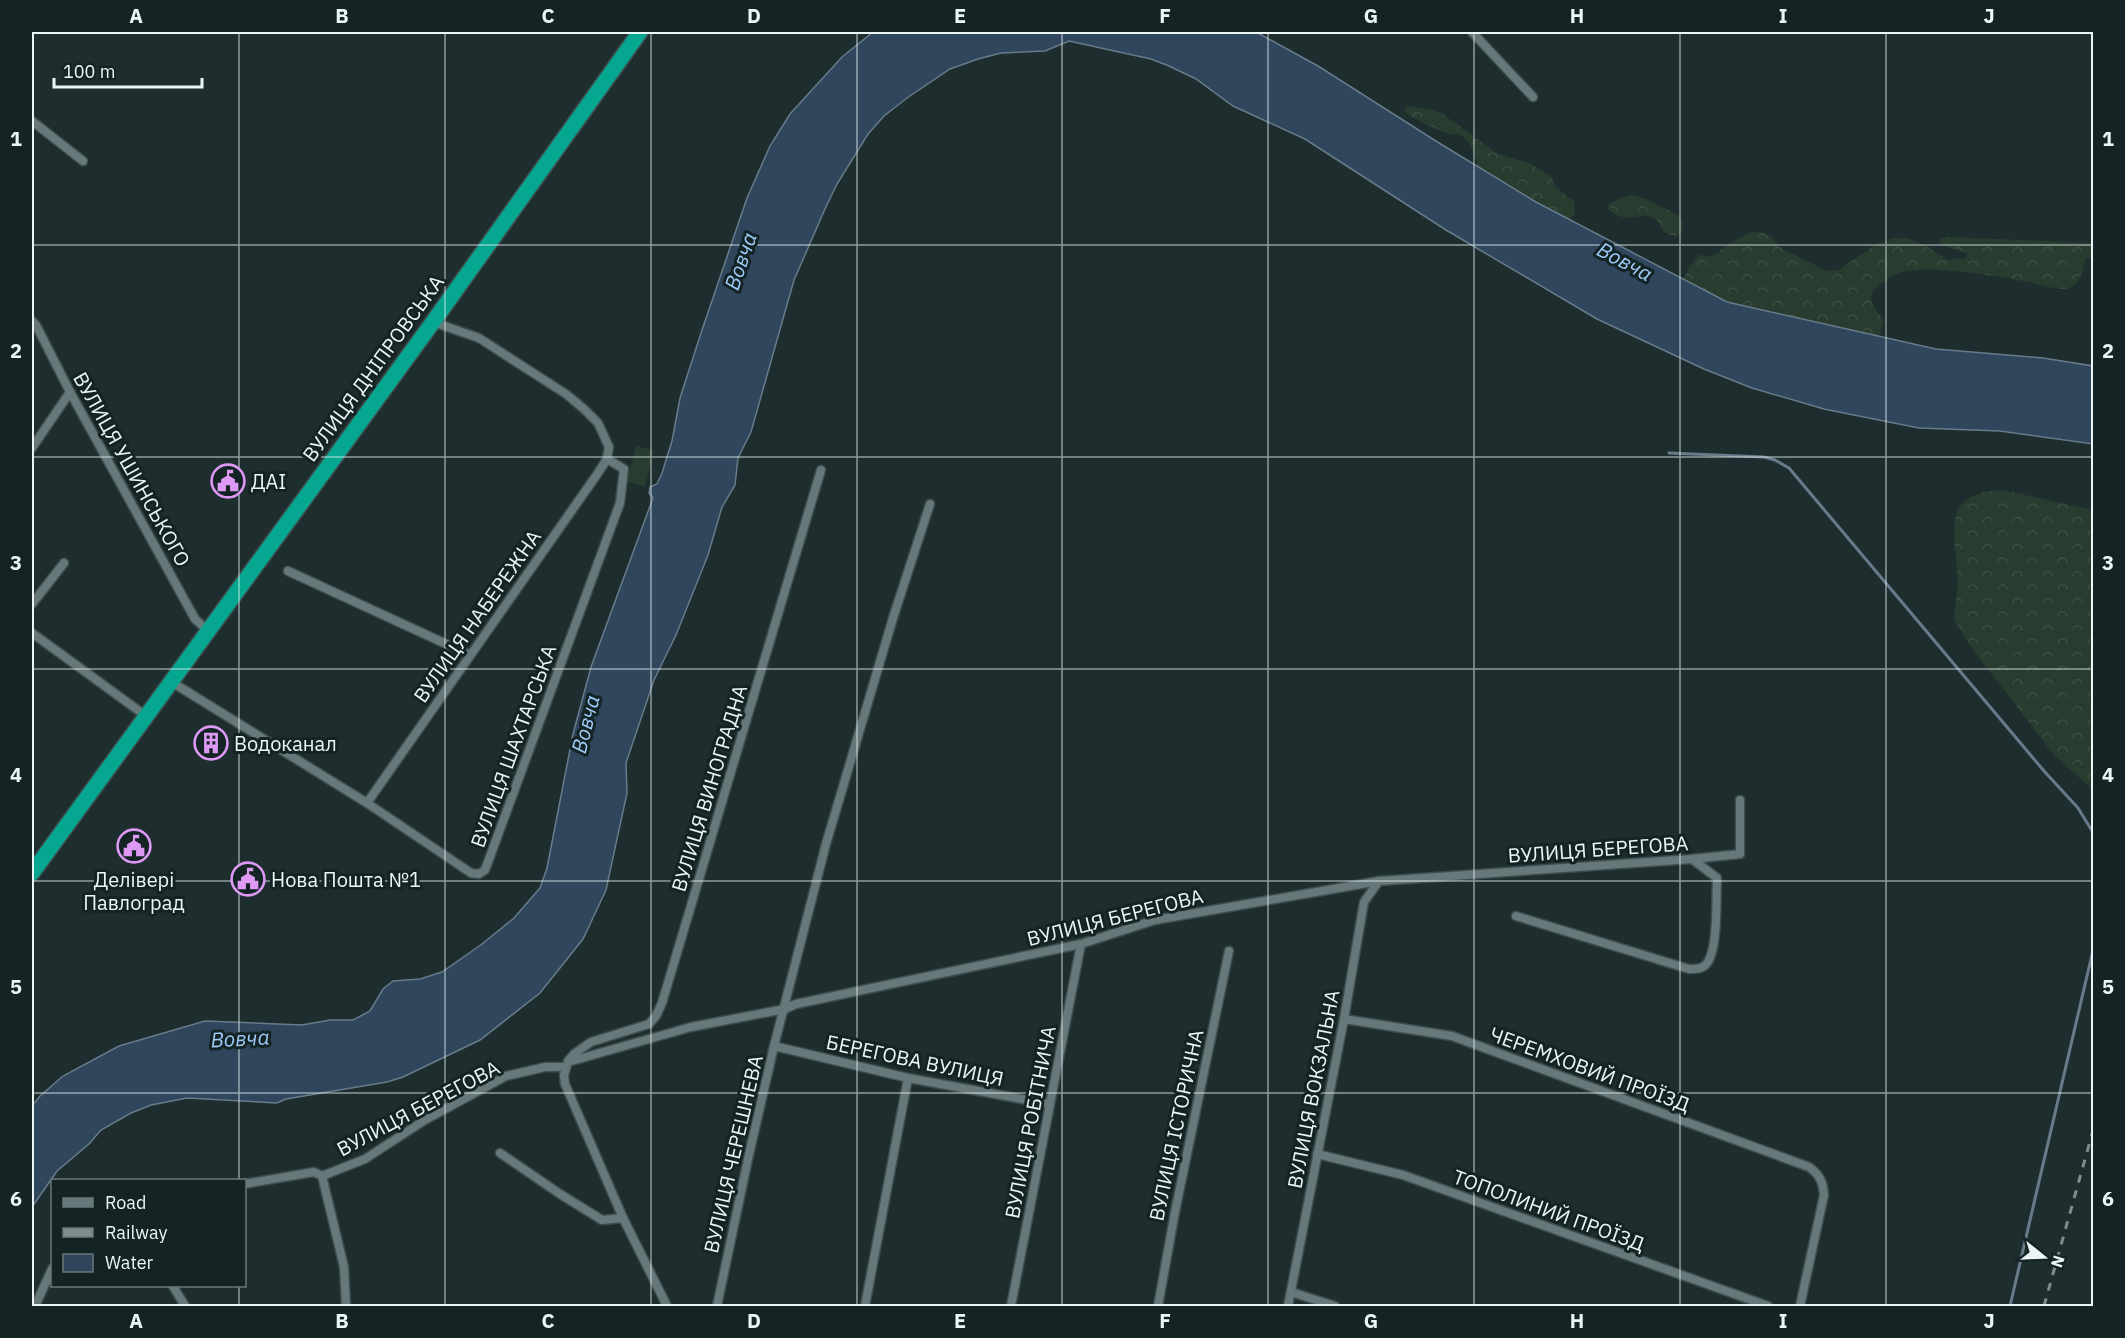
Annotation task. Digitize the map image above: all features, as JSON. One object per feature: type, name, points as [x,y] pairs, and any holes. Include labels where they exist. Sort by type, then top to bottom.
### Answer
[{"type":"highway","name":"ВУЛИЦЯ ДНІПРОВСЬКА","points":[[32,873],[433,322],[640,32]]},
{"type":"street","points":[[1472,32],[1533,97]]},
{"type":"street","points":[[32,121],[83,162]]},
{"type":"street","name":"ВУЛИЦЯ УШИНСЬКОГО","points":[[32,321],[195,619],[207,630]]},
{"type":"street","name":"ВУЛИЦЯ НАБЕРЕЖНА","points":[[367,803],[607,459],[609,447],[598,423],[566,394],[479,338],[433,322]]},
{"type":"street","points":[[32,448],[70,392]]},
{"type":"street","name":"ВУЛИЦЯ ШАХТАРСЬКА","points":[[170,681],[367,803],[471,873],[479,874],[484,870],[620,503],[624,469],[607,459]]},
{"type":"street","name":"ВУЛИЦЯ ВИНОГРАДНА","points":[[567,1065],[574,1054],[591,1042],[649,1024],[662,1003],[821,470]]},
{"type":"street","points":[[785,1009],[829,834],[893,618],[930,504]]},
{"type":"street","points":[[32,604],[64,562]]},
{"type":"street","points":[[288,571],[470,655]]},
{"type":"street","points":[[32,633],[146,716]]},
{"type":"street","name":"ВУЛИЦЯ БЕРЕГОВА","points":[[322,1176],[365,1159],[425,1120],[506,1076],[545,1067],[567,1065],[691,1027],[785,1009],[796,1004],[1082,944],[1155,920],[1379,881],[1740,854],[1740,800]]},
{"type":"street","points":[[1516,916],[1689,969],[1700,969],[1709,962],[1714,937],[1717,878],[1692,859]]},
{"type":"street","name":"ВУЛИЦЯ ВОКЗАЛЬНА","points":[[1288,1306],[1344,1019],[1364,902],[1379,881]]},
{"type":"street","name":"ВУЛИЦЯ РОБІТНИЧА","points":[[1011,1306],[1082,944]]},
{"type":"street","name":"ВУЛИЦЯ ІСТОРИЧНА","points":[[1158,1306],[1177,1200],[1229,951]]},
{"type":"street","name":"ВУЛИЦЯ ЧЕРЕШНЕВА","points":[[717,1306],[748,1159],[774,1046],[785,1009]]},
{"type":"street","name":"ЧЕРЕМХОВИЙ ПРОЇЗД","points":[[1344,1019],[1452,1036],[1809,1167],[1818,1173],[1823,1183],[1824,1195],[1800,1306]]},
{"type":"street","name":"БЕРЕГОВА ВУЛИЦЯ","points":[[774,1046],[908,1078],[1049,1104]]},
{"type":"street","points":[[567,1065],[565,1084],[623,1218],[667,1306]]},
{"type":"street","points":[[865,1306],[908,1078]]},
{"type":"street","points":[[500,1153],[602,1220],[623,1218]]},
{"type":"street","name":"ТОПОЛИНИЙ ПРОЇЗД","points":[[1317,1154],[1403,1175],[1768,1306]]},
{"type":"street","points":[[246,1184],[314,1172],[322,1176],[344,1267],[346,1306]]},
{"type":"street","points":[[35,1306],[51,1271]]},
{"type":"street","points":[[174,1287],[184,1306]]},
{"type":"street","points":[[1291,1292],[1335,1306]]},
{"type":"green space","points":[[1407,106],[1441,113],[1498,154],[1529,163],[1551,176],[1557,188],[1574,201],[1575,213],[1570,220],[1478,167],[1472,149],[1464,138],[1419,121],[1404,111]]},
{"type":"green space","points":[[1626,196],[1644,198],[1675,214],[1682,220],[1682,231],[1676,236],[1664,231],[1651,217],[1622,217],[1609,210],[1608,204]]},
{"type":"green space","points":[[1751,232],[1762,232],[1773,238],[1779,247],[1827,271],[1838,270],[1877,244],[1893,238],[1907,238],[1926,246],[1948,260],[1966,258],[1968,254],[1940,244],[1940,239],[1947,237],[2093,243],[2093,257],[2085,259],[2082,274],[2077,282],[2064,289],[1944,270],[1899,273],[1879,285],[1872,294],[1872,303],[1884,320],[1879,337],[1727,302],[1683,280],[1699,255],[1717,254],[1725,246]]},
{"type":"green space","points":[[636,446],[654,450],[645,487],[627,482]]},
{"type":"green space","points":[[2002,490],[2093,510],[2093,790],[2054,755],[1973,650],[1954,620],[1958,580],[1954,538],[1955,519],[1959,507],[1970,497],[1984,492]]},
{"type":"water","name":"Вовча","points":[[873,32],[1256,32],[1318,66],[1536,202],[1727,302],[1936,349],[2043,358],[2093,366],[2093,444],[2000,431],[1919,428],[1824,409],[1752,388],[1704,369],[1597,319],[1446,230],[1305,139],[1233,106],[1196,79],[1151,59],[1069,41],[1045,51],[1001,53],[950,69],[884,116],[868,134],[837,184],[825,209],[794,280],[751,432],[738,458],[735,485],[722,507],[708,555],[676,635],[654,680],[626,763],[627,793],[606,890],[583,939],[540,993],[480,1040],[403,1077],[387,1082],[286,1099],[277,1103],[187,1098],[151,1105],[131,1113],[101,1130],[89,1144],[57,1171],[32,1207],[32,1106],[63,1076],[119,1046],[205,1021],[302,1025],[330,1020],[353,1020],[370,1011],[383,989],[393,981],[420,979],[442,972],[482,944],[514,918],[540,888],[547,868],[573,734],[591,667],[653,498],[649,493],[650,487],[657,484],[662,473],[672,441],[680,398],[747,198],[770,146],[790,114],[842,57]]},
{"type":"waterway","points":[[1669,453],[1764,457],[1789,468],[2044,771],[2078,808],[2094,834]]},
{"type":"waterway","points":[[2010,1306],[2094,946]]},
{"type":"railway","points":[[2044,1306],[2094,1127]]},
{"type":"place","name":"ДАІ","points":[[228,481]]},
{"type":"place","name":"Водоканал","points":[[211,743]]},
{"type":"place","name":"Делівері Павлоград","points":[[134,846]]},
{"type":"place","name":"Нова Пошта №1","points":[[248,879]]}]
